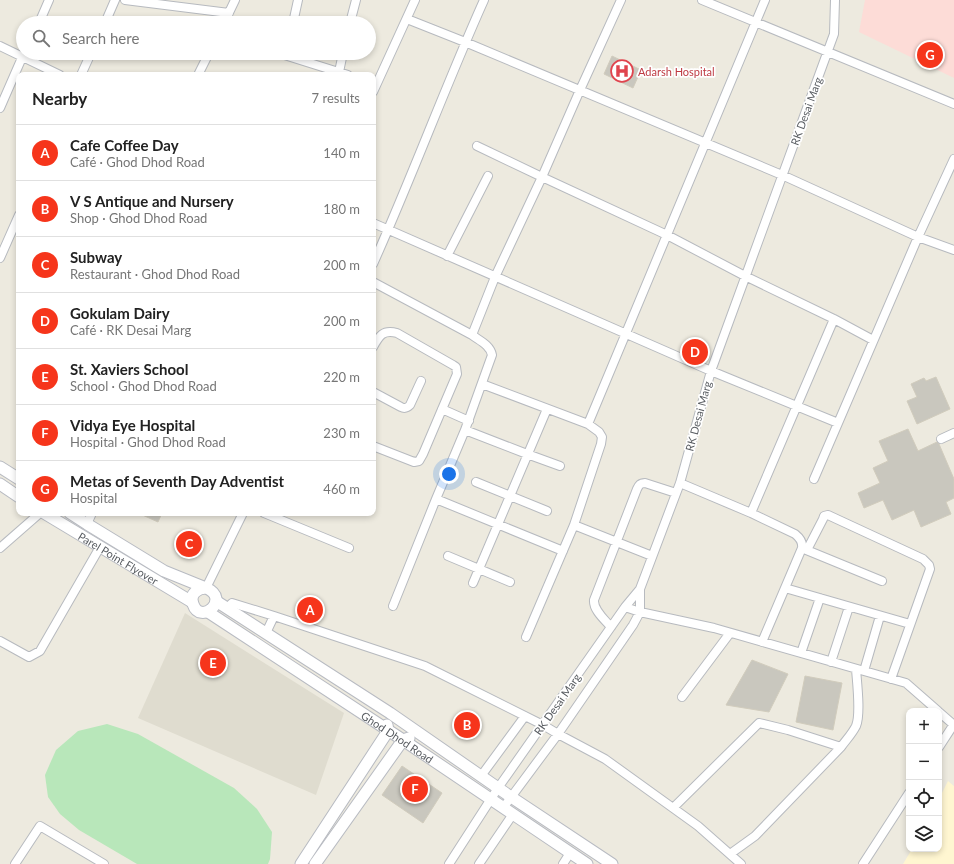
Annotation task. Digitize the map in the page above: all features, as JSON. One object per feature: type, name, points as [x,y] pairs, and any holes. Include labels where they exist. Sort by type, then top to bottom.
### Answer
[{"type":"main road","points":[[0,467],[16,477]]},
{"type":"main road","points":[[0,484],[16,494]]},
{"type":"main road","name":"Parel Point Flyover","points":[[49,516],[192,602]]},
{"type":"main road","points":[[75,516],[164,571],[210,590],[213,593],[216,604],[213,609],[208,612]]},
{"type":"main road","points":[[192,602],[195,592],[202,588],[206,588]]},
{"type":"main road","points":[[216,601],[397,718],[511,797],[612,864]]},
{"type":"main road","name":"Ghod Dhod Road","points":[[192,602],[193,606],[201,612],[208,612],[403,740],[587,864]]},
{"type":"main road","points":[[304,863],[388,731],[387,725],[389,720],[397,718]]},
{"type":"main road","points":[[315,864],[403,740],[410,736],[412,728]]},
{"type":"street","points":[[41,16],[49,0]]},
{"type":"street","points":[[108,16],[115,0]]},
{"type":"street","points":[[125,0],[229,13]]},
{"type":"street","points":[[228,16],[235,0]]},
{"type":"street","points":[[295,16],[298,0]]},
{"type":"street","points":[[352,16],[356,0]]},
{"type":"street","points":[[376,82],[416,0]]},
{"type":"street","points":[[376,257],[465,42],[484,0]]},
{"type":"street","points":[[472,336],[495,277],[542,177],[621,0]]},
{"type":"street","points":[[702,0],[954,104]]},
{"type":"street","points":[[588,424],[765,0]]},
{"type":"street","name":"RK Desai Marg","points":[[450,864],[490,799],[625,607],[640,588],[680,483],[710,372],[834,34],[835,0]]},
{"type":"street","points":[[407,19],[782,175],[918,236],[954,250]]},
{"type":"street","points":[[0,46],[16,52]]},
{"type":"street","points":[[16,72],[22,60]]},
{"type":"street","points":[[33,60],[55,72]]},
{"type":"street","points":[[82,72],[88,60]]},
{"type":"street","points":[[200,72],[206,60]]},
{"type":"street","points":[[304,60],[339,72],[342,60]]},
{"type":"street","points":[[0,108],[16,73]]},
{"type":"street","points":[[477,146],[666,235],[874,340]]},
{"type":"street","points":[[814,479],[918,236],[954,158]]},
{"type":"street","points":[[447,256],[488,176]]},
{"type":"street","points":[[0,258],[16,222]]},
{"type":"street","points":[[376,224],[710,372],[838,423]]},
{"type":"street","points":[[376,284],[472,336],[487,346],[492,355],[469,421],[393,606]]},
{"type":"street","points":[[751,513],[834,319]]},
{"type":"street","points":[[376,341],[383,333],[397,333],[453,365],[457,370],[457,374],[423,454],[418,461],[414,462],[376,447]]},
{"type":"street","points":[[376,394],[401,407],[407,408],[410,405],[421,381]]},
{"type":"street","points":[[482,384],[588,424],[599,432],[602,437],[574,525],[526,637]]},
{"type":"street","points":[[442,409],[469,421]]},
{"type":"street","points":[[473,583],[547,409]]},
{"type":"street","points":[[465,430],[560,466]]},
{"type":"street","points":[[941,439],[954,433]]},
{"type":"street","points":[[476,482],[547,512]]},
{"type":"street","points":[[611,627],[595,608],[594,600],[639,485],[645,483],[676,493]]},
{"type":"street","points":[[680,483],[751,513],[795,534],[799,538],[804,549],[882,581]]},
{"type":"street","points":[[436,499],[563,551]]},
{"type":"street","points":[[762,642],[785,588],[804,549],[824,516],[828,515],[923,559],[929,565],[930,569],[890,679]]},
{"type":"street","points":[[0,548],[37,516]]},
{"type":"street","points":[[87,524],[91,516]]},
{"type":"street","points":[[206,588],[242,516]]},
{"type":"street","points":[[271,516],[349,548]]},
{"type":"street","points":[[574,525],[652,556]]},
{"type":"street","points":[[0,641],[29,657],[40,651],[100,547]]},
{"type":"street","points":[[448,556],[510,582]]},
{"type":"street","points":[[503,808],[558,734],[633,625],[640,612],[640,588]]},
{"type":"street","points":[[785,588],[910,624]]},
{"type":"street","points":[[801,653],[820,598]]},
{"type":"street","points":[[228,608],[232,603],[425,666],[543,725],[605,759],[698,826],[741,864]]},
{"type":"street","points":[[832,662],[849,606]]},
{"type":"street","points":[[625,607],[640,612],[714,628],[906,683],[935,708]]},
{"type":"street","points":[[266,633],[274,616]]},
{"type":"street","points":[[730,854],[755,836],[841,747],[852,733],[858,721],[860,670],[880,616]]},
{"type":"street","points":[[682,697],[730,633]]},
{"type":"street","points":[[941,744],[954,724],[942,714]]},
{"type":"street","points":[[481,776],[525,716]]},
{"type":"street","points":[[673,808],[759,723],[788,730],[841,747]]},
{"type":"street","points":[[863,864],[906,798]]},
{"type":"street","points":[[479,864],[513,814]]},
{"type":"street","points":[[15,864],[40,826],[104,864]]},
{"type":"street","points":[[563,864],[570,853]]},
{"type":"shaded area","points":[[865,0],[954,0],[954,78],[859,32]]},
{"type":"shaded area","points":[[185,613],[344,713],[316,795],[138,718]]},
{"type":"shaded area","points":[[948,781],[954,786],[954,864],[903,864],[910,852],[942,852],[942,793]]},
{"type":"green space","points":[[107,724],[138,734],[234,788],[257,809],[272,832],[270,859],[268,864],[137,864],[79,830],[60,814],[48,797],[45,775],[56,750],[78,731]]},
{"type":"building","points":[[612,56],[641,70],[633,88],[604,74]]},
{"type":"building","points":[[936,377],[950,409],[917,424],[907,401],[917,397],[911,384],[924,378],[926,381]]},
{"type":"building","points":[[908,429],[918,451],[937,442],[939,444],[954,479],[954,498],[946,502],[951,514],[921,527],[914,510],[892,520],[883,500],[864,508],[858,493],[880,483],[873,468],[888,461],[879,441]]},
{"type":"building","points":[[145,516],[161,516],[158,522]]},
{"type":"building","points":[[752,660],[788,674],[769,712],[726,705]]},
{"type":"building","points":[[805,676],[842,683],[833,730],[796,722]]},
{"type":"building","points":[[402,766],[442,793],[423,823],[382,795]]},
{"type":"place","name":"Metas of Seventh Day Adventist","points":[[930,55]]},
{"type":"place","name":"Adarsh Hospital","points":[[622,71]]},
{"type":"place","name":"Gokulam Dairy","points":[[695,352]]},
{"type":"place","name":"Subway","points":[[189,544]]},
{"type":"place","name":"Cafe Coffee Day","points":[[310,610]]},
{"type":"place","name":"St. Xaviers School","points":[[213,663]]},
{"type":"place","name":"V S Antique and Nursery","points":[[467,725]]},
{"type":"place","name":"Vidya Eye Hospital","points":[[415,789]]}]
